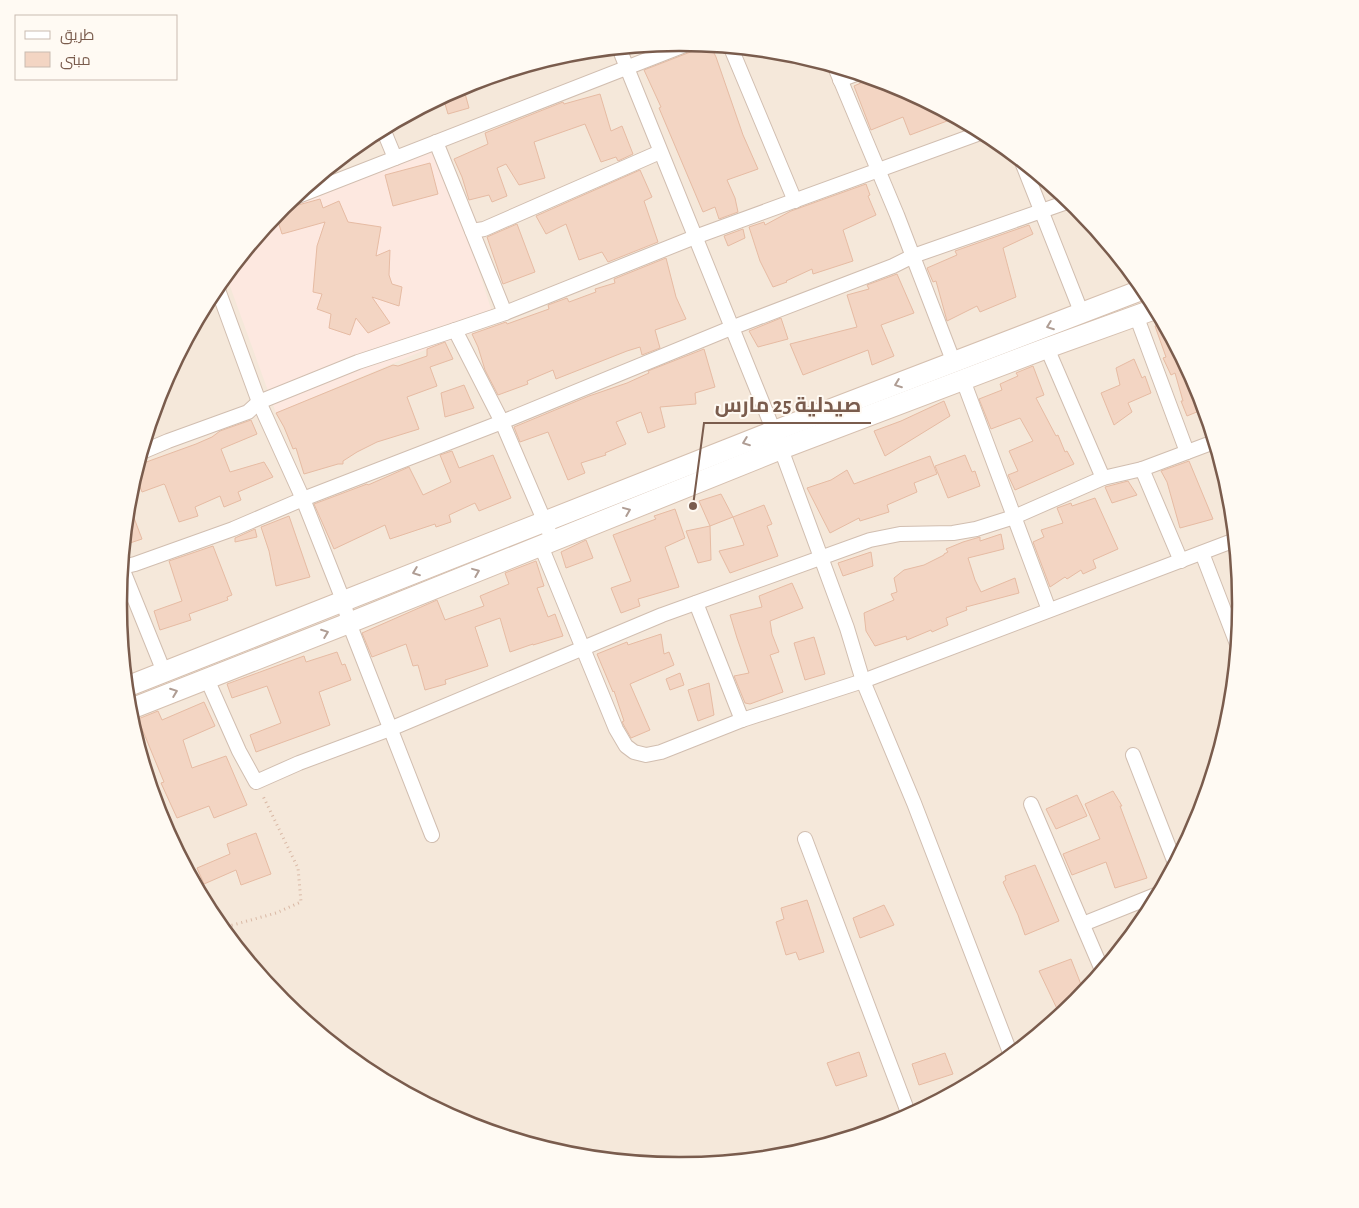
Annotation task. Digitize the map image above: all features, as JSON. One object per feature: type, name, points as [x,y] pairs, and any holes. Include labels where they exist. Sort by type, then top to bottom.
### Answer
[{"type":"main road","points":[[132,684],[544,521],[777,440],[959,372],[1082,314],[1136,293]]},
{"type":"main road","points":[[959,372],[1047,348],[1148,311]]},
{"type":"main road","points":[[136,707],[547,543],[777,440]]},
{"type":"street","points":[[313,190],[672,51]]},
{"type":"street","points":[[621,54],[777,440],[847,628],[862,681],[914,804],[1008,1048]]},
{"type":"street","points":[[733,54],[795,201]]},
{"type":"street","points":[[837,75],[878,170],[959,372],[1049,610]]},
{"type":"street","points":[[386,136],[395,158]]},
{"type":"street","points":[[149,449],[248,412],[259,402],[358,362],[505,313],[695,238],[973,136]]},
{"type":"street","points":[[436,142],[505,313]]},
{"type":"street","points":[[472,231],[484,229],[660,152]]},
{"type":"street","points":[[1026,174],[1082,314]]},
{"type":"street","points":[[128,566],[233,529],[303,499],[502,422],[913,256],[1061,204]]},
{"type":"street","points":[[220,296],[259,402],[303,499],[343,600],[349,623],[432,835]]},
{"type":"street","points":[[1136,315],[1187,452]]},
{"type":"street","points":[[455,330],[502,422],[544,521],[547,543],[584,648],[616,729],[626,746],[634,752],[646,755],[661,752],[742,720],[862,681],[1229,542]]},
{"type":"street","points":[[1047,348],[1103,478]]},
{"type":"street","points":[[207,679],[239,751],[256,782],[299,763],[390,729],[662,615],[870,540],[900,534],[953,533],[976,529],[1014,517],[1103,478],[1142,469],[1208,444]]},
{"type":"street","points":[[1142,469],[1180,561]]},
{"type":"street","points":[[1202,553],[1231,629]]},
{"type":"street","points":[[128,581],[164,672]]},
{"type":"street","points":[[696,603],[742,720]]},
{"type":"street","points":[[1133,756],[1172,854]]},
{"type":"street","points":[[1031,804],[1099,963]]},
{"type":"street","points":[[805,839],[906,1108]]},
{"type":"street","points":[[1083,924],[1147,899]]},
{"type":"path","points":[[231,926],[276,913],[301,902],[298,868],[256,782]]},
{"type":"shaded area","points":[[643,52],[716,52],[752,56],[823,70],[891,93],[924,108],[987,144],[1016,165],[1044,188],[1095,240],[1139,297],[1158,328],[1190,392],[1203,426],[1222,496],[1228,532],[1232,604],[1231,640],[1222,712],[1213,747],[1203,782],[1175,848],[1139,911],[1118,940],[1095,968],[1044,1020],[987,1064],[956,1083],[891,1115],[857,1127],[823,1138],[752,1152],[716,1156],[643,1156],[607,1152],[536,1138],[468,1115],[435,1100],[372,1064],[343,1043],[315,1020],[264,968],[220,911],[201,880],[169,816],[156,782],[137,712],[131,676],[127,604],[128,568],[137,496],[146,461],[156,426],[184,360],[220,297],[241,268],[264,240],[315,188],[372,144],[403,125],[468,93],[502,81],[536,70],[607,56]]},
{"type":"shaded area","points":[[438,144],[495,321],[472,333],[427,349],[276,413],[229,284],[264,240],[313,190]]},
{"type":"building","points":[[692,51],[713,52],[743,135],[758,169],[727,180],[735,198],[738,212],[719,219],[715,207],[703,212],[659,108],[661,107],[644,70]]},
{"type":"building","points":[[862,83],[891,93],[948,121],[910,135],[903,117],[871,130],[854,86]]},
{"type":"building","points":[[465,94],[469,108],[448,114],[445,103]]},
{"type":"building","points":[[600,94],[611,131],[622,126],[633,154],[618,161],[616,157],[601,162],[585,124],[534,142],[545,178],[519,185],[506,164],[497,168],[507,196],[492,202],[489,195],[469,200],[454,159],[488,144],[485,133],[563,102],[564,104]]},
{"type":"building","points":[[430,163],[438,194],[393,206],[385,175]]},
{"type":"building","points":[[640,170],[652,197],[644,201],[658,242],[608,262],[602,252],[579,260],[566,224],[546,234],[536,216]]},
{"type":"building","points":[[866,184],[870,195],[868,196],[876,215],[843,230],[853,261],[813,274],[812,269],[773,287],[760,261],[749,227],[764,222],[765,225],[791,211]]},
{"type":"building","points":[[320,199],[323,208],[339,201],[348,222],[381,227],[376,256],[390,250],[389,275],[392,284],[402,287],[399,306],[372,297],[390,323],[368,333],[356,318],[350,335],[329,328],[331,314],[317,309],[322,294],[313,292],[317,246],[325,222],[282,234],[279,224],[297,205]]},
{"type":"building","points":[[517,224],[535,272],[503,284],[487,237]]},
{"type":"building","points":[[1029,225],[1033,234],[1003,248],[1016,297],[980,312],[977,306],[947,321],[936,281],[933,282],[927,268],[957,255],[955,251]]},
{"type":"building","points":[[743,229],[745,238],[728,246],[724,236]]},
{"type":"building","points":[[666,258],[676,297],[686,319],[655,330],[660,348],[642,355],[640,347],[556,379],[553,370],[527,381],[528,384],[498,395],[485,370],[472,334],[549,309],[548,305],[567,298],[569,302],[596,292],[595,289],[615,283],[614,279]]},
{"type":"building","points":[[897,274],[914,313],[881,325],[894,356],[872,365],[868,350],[803,375],[790,344],[857,327],[847,295],[869,289],[867,285]]},
{"type":"building","points":[[781,318],[788,339],[758,347],[749,331]]},
{"type":"building","points":[[1155,326],[1158,328],[1175,360],[1198,412],[1187,416],[1181,401],[1183,401],[1175,373],[1171,375],[1163,358],[1166,357]]},
{"type":"building","points":[[445,342],[453,359],[430,367],[437,386],[407,397],[419,429],[377,442],[343,461],[343,464],[304,474],[296,448],[293,449],[276,413],[393,365],[398,366],[427,356],[427,349]]},
{"type":"building","points":[[704,349],[715,387],[695,393],[696,404],[660,407],[665,427],[648,433],[641,412],[616,422],[626,444],[605,453],[606,455],[581,463],[585,473],[568,480],[548,432],[520,442],[514,427],[589,396],[627,383],[649,373],[648,371]]},
{"type":"building","points":[[1134,359],[1142,378],[1145,376],[1151,393],[1128,403],[1132,412],[1114,425],[1101,393],[1120,385],[1116,368]]},
{"type":"building","points":[[1033,366],[1044,395],[1036,398],[1056,436],[1058,435],[1065,452],[1067,451],[1074,464],[1015,490],[1008,475],[1018,471],[1009,451],[1033,441],[1020,418],[991,429],[979,399],[1002,390],[1000,384],[1018,376],[1016,373]]},
{"type":"building","points":[[464,385],[474,408],[445,417],[441,393]]},
{"type":"building","points":[[944,401],[950,416],[885,456],[874,431]]},
{"type":"building","points":[[251,420],[257,434],[221,449],[230,472],[264,462],[273,477],[238,492],[241,500],[224,507],[220,496],[195,507],[198,516],[179,522],[164,484],[142,492],[140,486],[146,462],[196,444],[220,431]]},
{"type":"building","points":[[452,451],[459,468],[493,455],[511,498],[479,511],[475,503],[449,515],[451,522],[436,527],[435,524],[390,539],[385,525],[334,549],[314,504],[368,485],[409,467],[423,495],[451,482],[440,455]]},
{"type":"building","points":[[965,455],[972,472],[975,471],[980,486],[948,498],[935,466]]},
{"type":"building","points":[[930,456],[937,474],[914,483],[917,492],[887,505],[889,512],[860,521],[859,518],[830,533],[807,488],[831,480],[847,470],[854,484]]},
{"type":"building","points":[[1189,461],[1213,519],[1180,528],[1167,482],[1161,471]]},
{"type":"building","points":[[1128,481],[1137,495],[1112,503],[1105,487]]},
{"type":"building","points":[[721,494],[733,517],[710,526],[699,501]]},
{"type":"building","points":[[1095,498],[1118,549],[1093,560],[1096,568],[1083,574],[1081,570],[1067,579],[1065,577],[1050,587],[1033,542],[1044,537],[1041,530],[1063,523],[1057,508],[1071,503],[1072,506]]},
{"type":"building","points":[[764,505],[772,524],[767,526],[778,556],[730,573],[719,551],[744,545],[733,517]]},
{"type":"building","points":[[675,509],[685,538],[665,547],[679,587],[638,599],[640,606],[621,613],[611,588],[631,581],[613,535],[656,519],[654,516]]},
{"type":"building","points":[[289,516],[310,577],[276,586],[269,551],[261,527]]},
{"type":"building","points":[[134,517],[142,539],[130,543]]},
{"type":"building","points":[[710,526],[711,560],[698,563],[686,531]]},
{"type":"building","points":[[255,529],[257,537],[235,542],[235,538]]},
{"type":"building","points":[[1001,534],[1004,549],[968,558],[981,592],[1015,578],[1019,593],[966,607],[967,610],[946,618],[948,625],[932,632],[931,630],[907,640],[906,636],[875,646],[866,631],[864,613],[894,600],[891,594],[897,592],[894,578],[904,570],[924,565],[944,555],[948,552],[946,549],[963,542],[980,537],[980,541]]},
{"type":"building","points":[[586,540],[593,558],[566,568],[561,552]]},
{"type":"building","points":[[213,546],[232,595],[227,597],[228,600],[189,614],[191,620],[160,630],[154,611],[182,601],[169,561]]},
{"type":"building","points":[[871,552],[873,566],[843,576],[838,563]]},
{"type":"building","points":[[536,561],[544,586],[537,588],[548,617],[555,614],[563,636],[510,652],[500,618],[475,627],[488,666],[445,680],[446,684],[425,690],[418,665],[413,666],[406,644],[372,657],[362,633],[437,600],[445,620],[484,606],[480,596],[509,584],[505,573]]},
{"type":"building","points":[[792,583],[803,608],[770,621],[772,634],[779,652],[770,655],[783,692],[750,704],[745,703],[734,676],[749,673],[730,615],[762,607],[759,596]]},
{"type":"building","points":[[661,634],[664,654],[669,652],[674,665],[630,684],[650,730],[631,738],[622,722],[624,721],[614,691],[597,654],[627,642],[628,645]]},
{"type":"building","points":[[814,637],[825,674],[805,680],[794,643]]},
{"type":"building","points":[[337,652],[342,665],[345,664],[351,680],[319,692],[330,725],[256,752],[250,735],[281,723],[267,686],[232,698],[227,684],[304,656],[306,662]]},
{"type":"building","points":[[680,673],[684,685],[670,690],[666,679]]},
{"type":"building","points":[[709,683],[714,715],[698,721],[688,690]]},
{"type":"building","points":[[204,702],[215,726],[183,740],[192,768],[226,756],[247,805],[214,818],[209,806],[177,818],[161,783],[164,782],[139,719],[158,711],[162,720]]},
{"type":"building","points":[[1113,791],[1122,806],[1120,806],[1147,878],[1115,888],[1106,862],[1072,875],[1063,854],[1100,839],[1085,804]]},
{"type":"building","points":[[1077,795],[1087,816],[1056,829],[1046,809]]},
{"type":"building","points":[[256,833],[271,874],[241,885],[236,870],[204,884],[197,868],[230,854],[227,844]]},
{"type":"building","points":[[1035,865],[1059,921],[1025,935],[1003,882],[1006,880],[1005,876]]},
{"type":"building","points":[[807,900],[824,952],[799,960],[796,952],[786,955],[776,922],[784,919],[781,908]]},
{"type":"building","points":[[884,905],[894,925],[860,938],[853,918]]},
{"type":"building","points":[[1071,959],[1081,983],[1057,1008],[1039,971]]},
{"type":"building","points":[[859,1052],[867,1076],[836,1086],[827,1063]]},
{"type":"building","points":[[945,1053],[953,1074],[919,1085],[912,1064]]},
{"type":"place","name":"صيدلية 25 مارس","points":[[693,506]]}]
